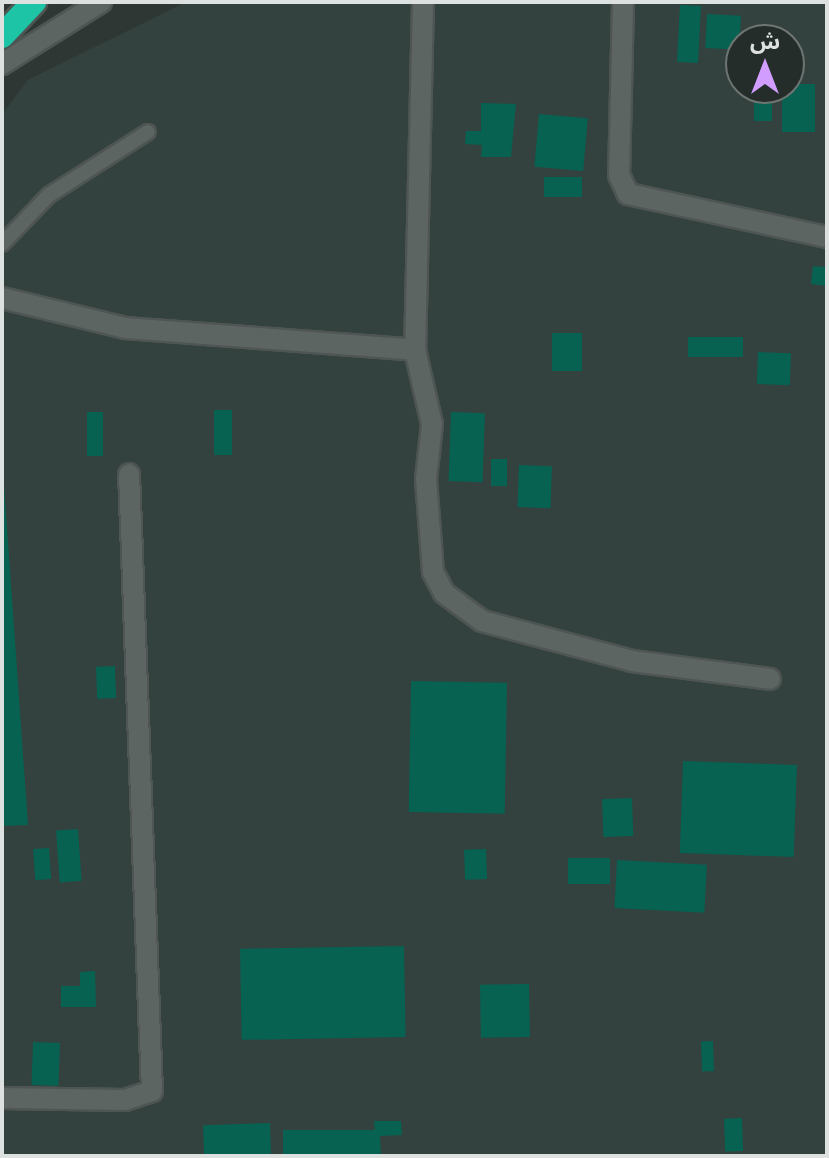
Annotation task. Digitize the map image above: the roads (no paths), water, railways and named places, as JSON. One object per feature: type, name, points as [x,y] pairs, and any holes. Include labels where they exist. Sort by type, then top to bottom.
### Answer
[{"type":"highway","points":[[2,36],[34,2]]},
{"type":"street","points":[[2,64],[101,2]]},
{"type":"street","points":[[423,2],[415,350],[432,424],[428,530],[444,593],[482,621],[632,661],[770,679]]},
{"type":"street","points":[[623,2],[619,175],[628,194],[827,237]]},
{"type":"street","points":[[2,298],[125,328],[415,350]]},
{"type":"street","points":[[2,1098],[125,1100],[152,1091],[129,474]]},
{"type":"lane","points":[[2,244],[49,195],[148,132]]}]
